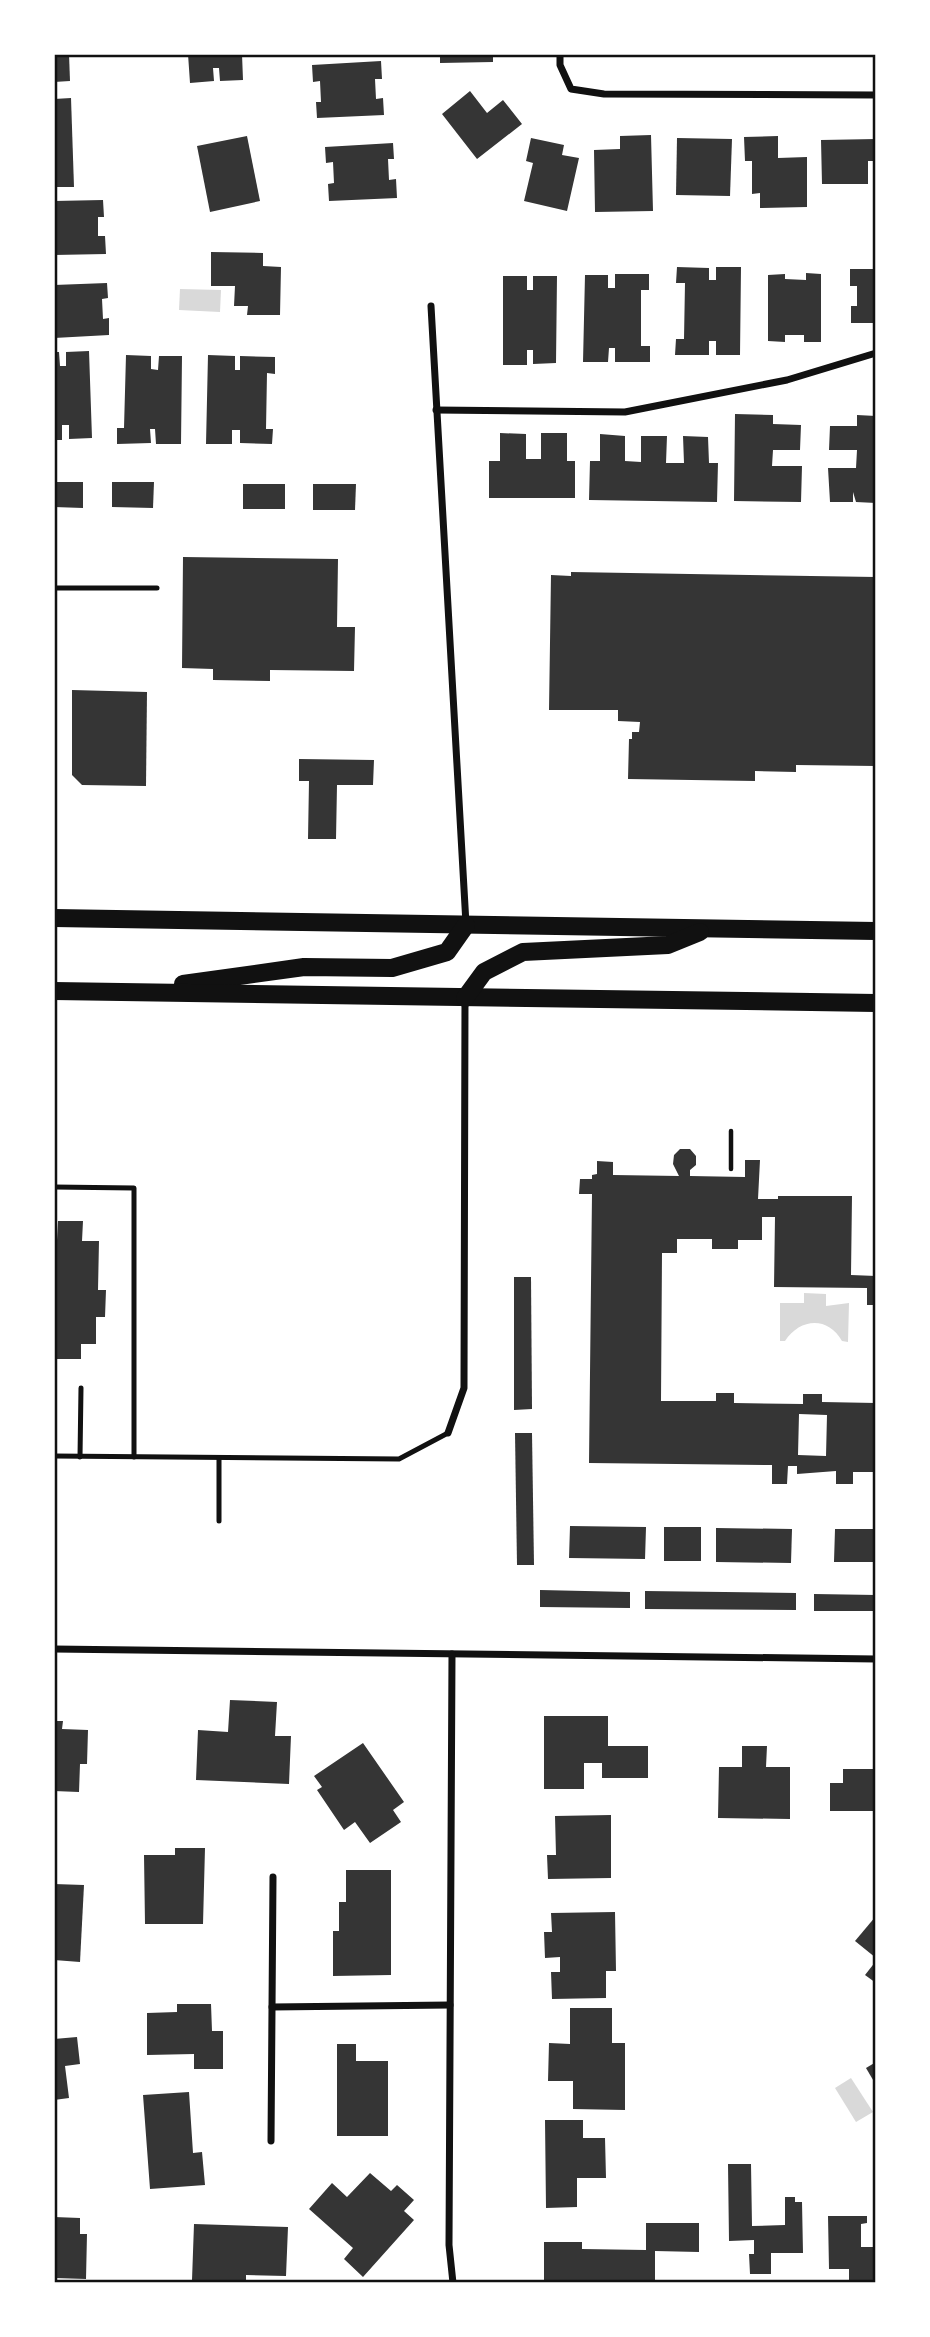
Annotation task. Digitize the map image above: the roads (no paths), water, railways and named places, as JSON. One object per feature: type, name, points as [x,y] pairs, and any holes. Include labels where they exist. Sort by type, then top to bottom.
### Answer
[{"type":"main road","points":[[54,918],[876,931]]},
{"type":"main road","points":[[129,992],[304,967],[393,968],[447,952],[466,925]]},
{"type":"main road","points":[[465,998],[484,972],[523,952],[668,945],[707,929]]},
{"type":"main road","points":[[54,990],[876,1003]]},
{"type":"street","points":[[560,54],[560,65],[571,89],[604,94],[876,95]]},
{"type":"street","points":[[431,306],[466,925]]},
{"type":"street","points":[[436,410],[625,412],[787,380],[876,354]]},
{"type":"street","points":[[448,1433],[464,1388],[465,998]]},
{"type":"street","points":[[54,1649],[876,1659]]},
{"type":"street","points":[[452,1654],[449,2245],[453,2283]]},
{"type":"street","points":[[271,2141],[273,1877]]},
{"type":"street","points":[[272,2007],[450,2006]]},
{"type":"lane","points":[[54,588],[157,588]]},
{"type":"lane","points":[[54,1187],[134,1188],[134,1457]]},
{"type":"lane","points":[[80,1457],[81,1388]]},
{"type":"lane","points":[[54,1456],[399,1459],[448,1433]]},
{"type":"lane","points":[[219,1458],[219,1521]]}]
